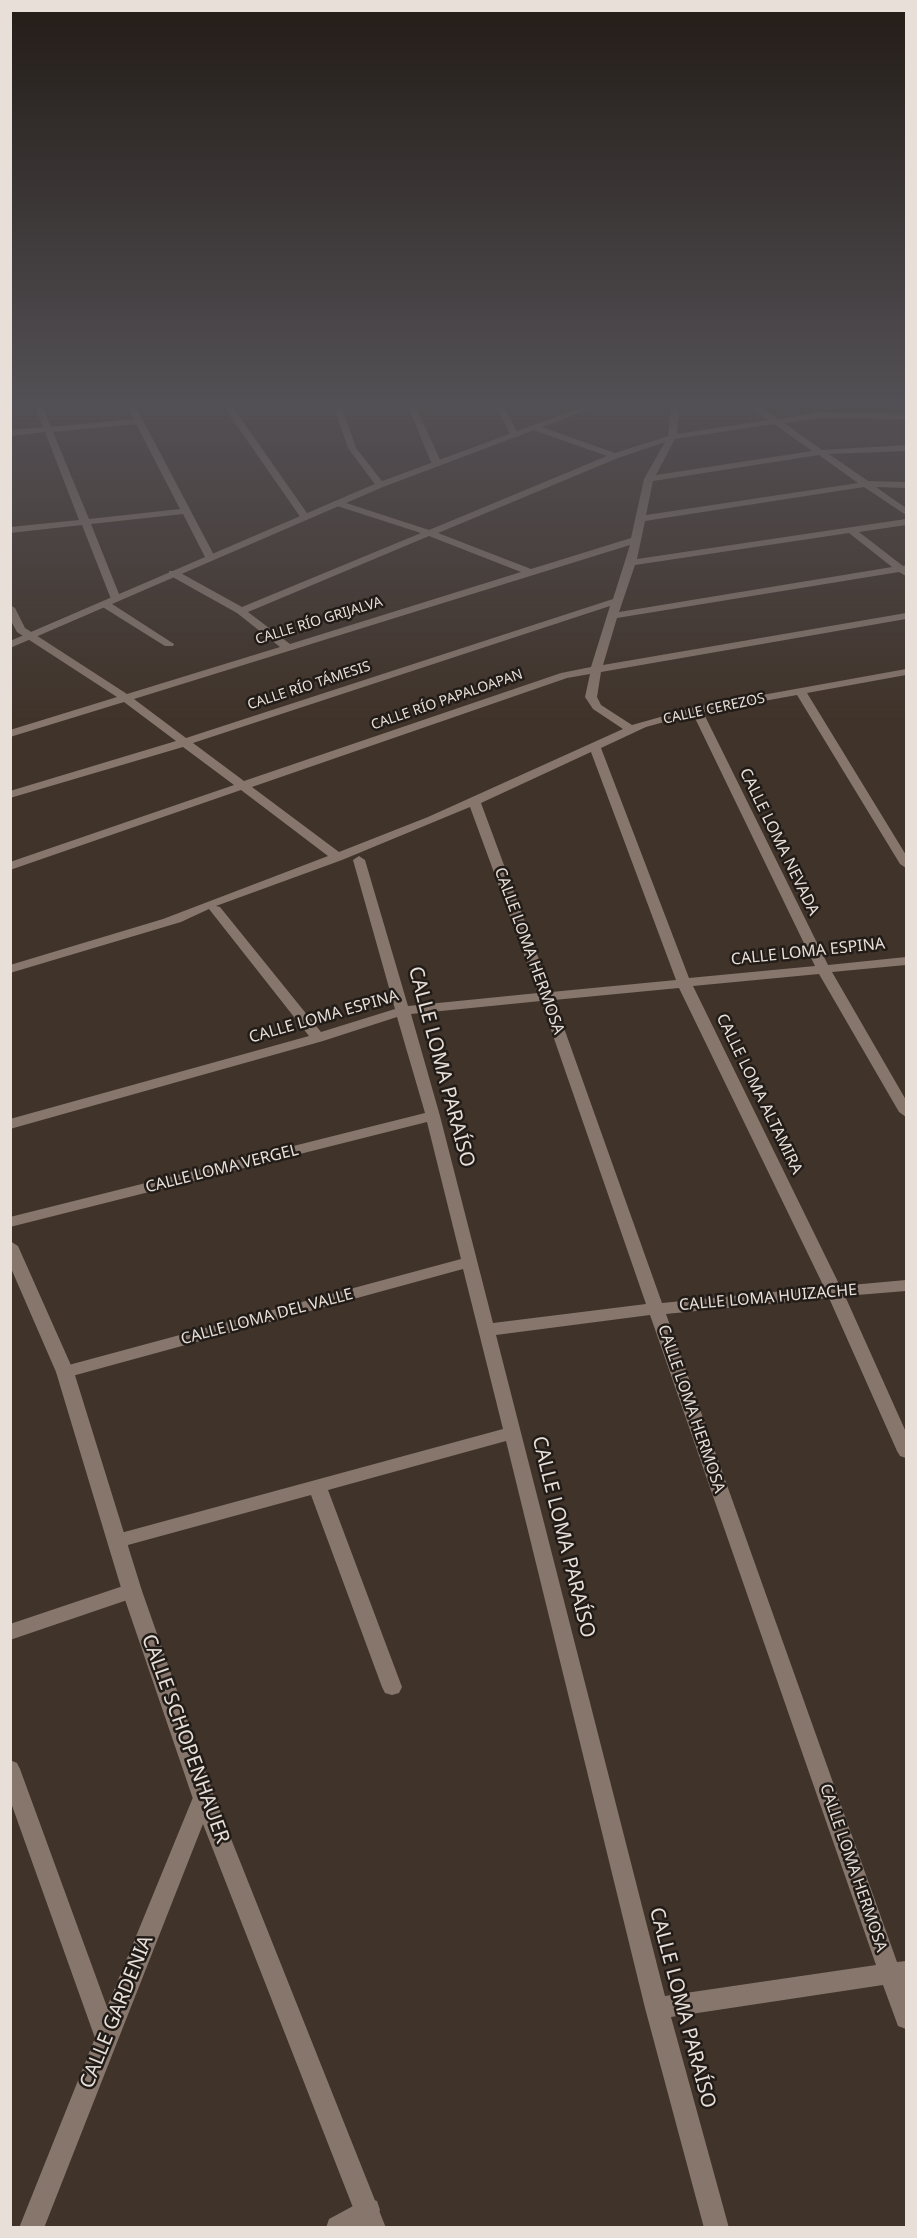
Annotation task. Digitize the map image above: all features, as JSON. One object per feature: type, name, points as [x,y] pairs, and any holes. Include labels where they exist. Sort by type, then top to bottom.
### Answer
[{"type":"street","points":[[81,511],[116,599]]},
{"type":"street","points":[[10,530],[182,511]]},
{"type":"street","points":[[186,511],[210,557]]},
{"type":"street","points":[[301,511],[304,516]]},
{"type":"street","points":[[10,645],[31,638],[316,511]]},
{"type":"street","points":[[363,511],[429,533],[529,572]]},
{"type":"street","points":[[241,611],[481,511]]},
{"type":"street","points":[[631,730],[597,706],[591,696],[616,601],[631,563],[643,511]]},
{"type":"street","points":[[641,519],[690,511]]},
{"type":"street","points":[[631,563],[906,522]]},
{"type":"street","points":[[851,530],[905,570]]},
{"type":"street","name":"CALLE RÍO GRIJALVA","points":[[10,734],[636,540]]},
{"type":"street","points":[[612,616],[905,570]]},
{"type":"street","points":[[173,573],[241,611],[287,647]]},
{"type":"street","name":"CALLE RÍO TÁMESIS","points":[[10,795],[183,743],[616,601]]},
{"type":"street","points":[[105,604],[169,644]]},
{"type":"street","points":[[10,608],[16,624],[31,638],[124,697],[338,857]]},
{"type":"street","name":"CALLE RÍO PAPALOAPAN","points":[[10,866],[243,788],[565,675],[906,616]]},
{"type":"street","name":"CALLE CEREZOS","points":[[168,921],[208,904],[338,857],[409,826],[432,820],[631,730],[696,710],[906,673]]},
{"type":"street","points":[[800,691],[906,864]]},
{"type":"street","name":"CALLE LOMA NEVADA","points":[[696,710],[823,968],[906,1112]]},
{"type":"street","name":"CALLE LOMA ALTAMIRA","points":[[595,747],[684,983],[835,1292],[906,1451]]},
{"type":"street","name":"CALLE LOMA HERMOSA","points":[[474,801],[546,996],[656,1309],[898,1972],[906,2018]]},
{"type":"street","name":"CALLE CEREZOS","points":[[10,969],[168,921],[215,910],[359,860],[419,830],[432,820]]},
{"type":"street","name":"CALLE LOMA PARAÍSO","points":[[359,860],[433,1116],[657,2008],[717,2228]]},
{"type":"street","points":[[215,910],[318,1038]]},
{"type":"street","name":"CALLE LOMA ESPINA","points":[[10,1124],[318,1038],[402,1011],[906,961]]},
{"type":"street","name":"CALLE LOMA VERGEL","points":[[10,1222],[433,1116]]},
{"type":"street","name":"CALLE SCHOPENHAUER","points":[[10,1246],[65,1372],[132,1591],[203,1796],[371,2219]]},
{"type":"street","name":"CALLE LOMA DEL VALLE","points":[[65,1372],[468,1262]]},
{"type":"street","name":"CALLE LOMA HUIZACHE","points":[[488,1330],[656,1309],[906,1285]]},
{"type":"street","points":[[117,1541],[514,1432]]},
{"type":"street","points":[[318,1486],[392,1687]]},
{"type":"street","points":[[10,1632],[132,1591]]},
{"type":"street","points":[[10,1769],[107,2038]]},
{"type":"street","name":"CALLE GARDENIA","points":[[31,2228],[203,1796]]},
{"type":"street","points":[[657,2008],[898,1972]]},
{"type":"street","points":[[338,2228],[371,2219]]}]
